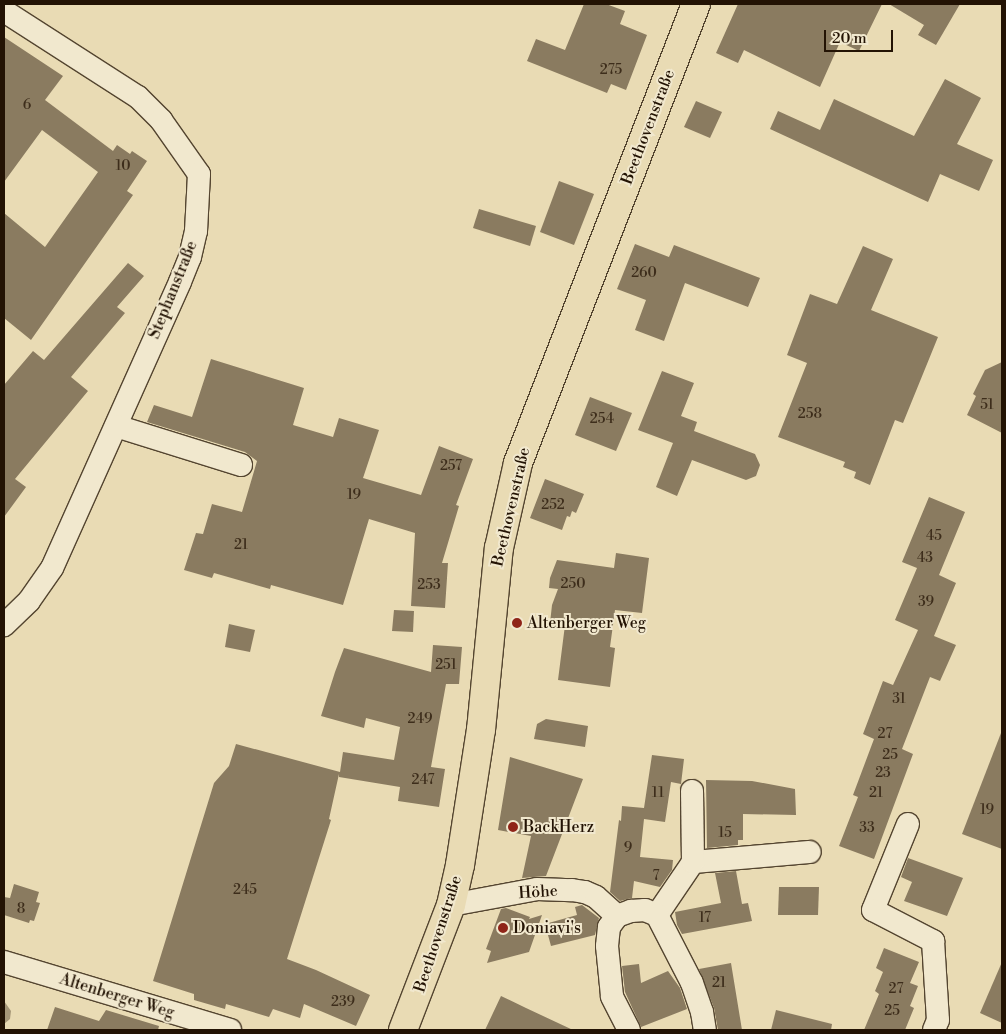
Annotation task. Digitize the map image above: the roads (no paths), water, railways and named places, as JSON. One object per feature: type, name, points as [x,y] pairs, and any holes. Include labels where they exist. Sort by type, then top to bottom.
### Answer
[{"type":"main road","name":"Beethovenstraße","points":[[403,1030],[451,905],[465,840],[481,730],[499,548],[518,463],[696,4]]},
{"type":"street","name":"Stephanstraße","points":[[4,11],[138,97],[166,126],[199,174],[197,223],[190,257],[52,568],[29,601],[4,625]]},
{"type":"street","points":[[116,426],[241,465]]},
{"type":"street","points":[[656,915],[693,862],[692,791]]},
{"type":"street","points":[[908,824],[873,910],[933,941],[938,1020],[934,1030]]},
{"type":"street","points":[[693,862],[810,852]]},
{"type":"street","name":"Höhe","points":[[451,905],[538,889],[572,890],[585,892],[596,897],[617,916]]},
{"type":"street","points":[[629,1030],[612,996],[608,955],[609,927],[617,916],[645,910],[656,915],[692,983],[702,1012],[704,1030]]},
{"type":"street","name":"Altenberger Weg","points":[[4,962],[230,1030]]},
{"type":"place","name":"Altenberger Weg","points":[[517,623]]},
{"type":"place","name":"BackHerz","points":[[513,827]]},
{"type":"place","name":"Doniavi's","points":[[503,928]]}]
